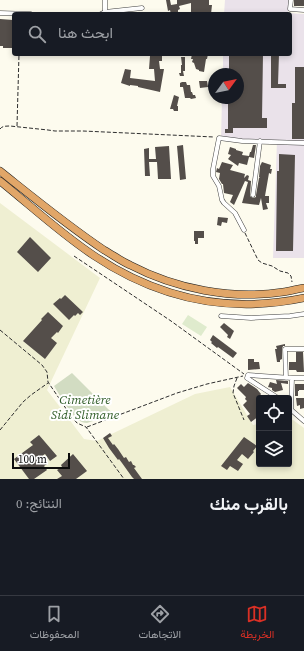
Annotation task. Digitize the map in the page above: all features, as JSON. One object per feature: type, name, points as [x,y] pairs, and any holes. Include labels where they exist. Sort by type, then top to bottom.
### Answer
[{"type":"highway","points":[[0,171],[84,236],[130,265],[160,278],[183,286],[205,291],[231,294],[254,295],[304,288]]},
{"type":"highway","points":[[0,182],[54,226],[92,254],[116,269],[158,289],[192,298],[242,304],[290,301],[304,298]]},
{"type":"street","points":[[103,12],[105,0]]},
{"type":"street","points":[[291,0],[290,9],[304,10]]},
{"type":"street","points":[[111,12],[142,8]]},
{"type":"street","points":[[0,13],[12,13]]},
{"type":"street","points":[[244,230],[235,213],[224,204],[219,186],[213,176],[219,138],[242,141],[304,142]]},
{"type":"street","points":[[253,195],[260,141]]},
{"type":"street","points":[[221,316],[251,318],[304,314]]},
{"type":"street","points":[[286,378],[286,349],[304,349]]},
{"type":"street","points":[[247,376],[304,378]]},
{"type":"street","points":[[247,376],[247,378],[273,395]]},
{"type":"street","points":[[291,395],[292,378]]},
{"type":"street","points":[[292,411],[304,421]]},
{"type":"path","points":[[17,126],[19,56]]},
{"type":"path","points":[[0,129],[5,126],[17,126],[55,131],[219,138]]},
{"type":"path","points":[[244,230],[258,260],[280,271],[288,273],[291,276],[292,282]]},
{"type":"path","points":[[74,256],[171,321],[247,376]]},
{"type":"path","points":[[0,330],[42,364],[47,372],[48,382],[77,423],[86,427],[124,479]]},
{"type":"path","points":[[86,427],[177,393],[207,384],[247,376]]},
{"type":"path","points":[[237,377],[233,393],[244,420]]},
{"type":"path","points":[[0,430],[23,402],[48,382]]},
{"type":"shaded area","points":[[225,0],[289,0],[288,12],[224,12]]},
{"type":"shaded area","points":[[292,13],[304,14],[304,258],[273,258],[277,140],[221,139],[222,104],[244,104],[244,68],[223,68],[223,56],[292,56]]},
{"type":"green space","points":[[0,203],[100,278],[47,390],[84,439],[97,441],[195,394],[230,387],[253,425],[256,424],[256,467],[292,467],[292,420],[304,428],[304,479],[0,479]]},
{"type":"green space","points":[[188,315],[207,327],[201,336],[182,324]]},
{"type":"green space","name":"Cimetière Sidi Slimane","points":[[72,373],[114,414],[87,423],[78,420],[68,409],[54,386]]},
{"type":"building","points":[[166,0],[170,0],[171,5],[177,4],[177,0],[209,0],[209,5],[212,5],[211,12],[191,12],[191,3],[179,6],[180,9],[178,12],[168,11]]},
{"type":"building","points":[[294,0],[304,0],[304,6],[294,6]]},
{"type":"building","points":[[0,19],[12,20],[12,48],[3,48],[3,46],[0,46]]},
{"type":"building","points":[[150,56],[162,56],[162,61],[159,61],[160,69],[164,69],[160,92],[121,83],[125,69],[131,70],[130,78],[155,81],[154,69],[149,69]]},
{"type":"building","points":[[192,56],[208,56],[204,72],[196,69],[194,63],[192,62],[193,59],[191,59]]},
{"type":"building","points":[[229,56],[263,56],[262,118],[267,118],[267,128],[233,128],[233,133],[225,133],[225,129],[228,129],[228,104],[244,104],[244,68],[229,68]]},
{"type":"building","points":[[271,56],[279,56],[278,84],[286,84],[286,88],[271,88]]},
{"type":"building","points":[[181,57],[185,57],[185,71],[183,71],[184,76],[180,76],[179,73],[181,73],[182,65]]},
{"type":"building","points":[[295,67],[304,67],[304,139],[292,139],[292,103],[295,103]]},
{"type":"building","points":[[199,81],[207,81],[208,87],[200,88]]},
{"type":"building","points":[[186,82],[187,85],[190,85],[191,92],[196,98],[185,98],[183,87],[180,87],[180,83]]},
{"type":"building","points":[[174,95],[179,97],[177,106],[178,111],[170,109]]},
{"type":"building","points":[[183,145],[186,179],[180,180],[177,146]]},
{"type":"building","points":[[253,145],[256,145],[254,158],[249,157],[247,165],[239,163],[238,166],[228,159],[231,155],[228,154],[230,147],[243,152],[242,155],[249,156]]},
{"type":"building","points":[[169,146],[171,179],[158,179],[157,162],[149,162],[150,176],[145,176],[144,149],[149,148],[149,159],[156,159],[155,147]]},
{"type":"building","points":[[279,154],[295,155],[293,251],[276,251],[277,171],[279,171]]},
{"type":"building","points":[[222,162],[233,165],[230,170],[245,174],[244,178],[247,175],[249,176],[248,180],[251,181],[250,196],[253,198],[256,197],[260,178],[260,166],[262,162],[271,165],[270,169],[272,169],[271,174],[269,173],[265,196],[269,196],[269,203],[266,203],[268,209],[263,210],[261,198],[259,205],[242,203],[248,182],[245,181],[234,205],[230,202],[233,195],[224,193],[223,184],[219,179],[220,173],[216,172],[217,168],[219,169]]},
{"type":"building","points":[[218,217],[228,218],[227,223],[222,222],[221,226],[217,225]]},
{"type":"building","points":[[194,231],[204,231],[204,238],[198,238],[198,244],[195,244],[194,241]]},
{"type":"building","points":[[30,237],[51,258],[38,272],[17,252]]},
{"type":"building","points":[[65,295],[83,312],[80,315],[78,313],[75,316],[74,315],[69,320],[53,304]]},
{"type":"building","points":[[48,312],[63,326],[58,333],[57,332],[51,338],[57,343],[45,359],[23,341]]},
{"type":"building","points":[[224,323],[234,331],[230,339],[220,327]]},
{"type":"building","points":[[213,335],[237,353],[233,358],[211,343],[212,342],[210,340]]},
{"type":"building","points":[[285,344],[282,349],[282,359],[280,362],[277,362],[276,346]]},
{"type":"building","points":[[296,352],[303,352],[304,372],[289,370],[289,362],[296,362]]},
{"type":"building","points":[[248,359],[254,359],[254,362],[259,362],[260,369],[248,370]]},
{"type":"building","points":[[276,380],[288,381],[288,384],[281,383],[283,390],[275,392],[272,388],[268,387],[270,382],[277,384]]},
{"type":"building","points":[[248,383],[257,389],[261,394],[256,395],[256,418],[251,422],[247,416],[250,414],[243,405],[247,401],[245,399],[246,397],[237,388],[241,384],[244,387]]},
{"type":"building","points":[[295,384],[304,384],[304,390],[298,391],[298,396],[295,396]]},
{"type":"building","points":[[296,398],[304,398],[304,408],[300,409],[300,405],[297,406]]},
{"type":"building","points":[[110,433],[112,436],[108,438],[124,458],[126,457],[129,462],[131,461],[136,467],[134,468],[142,479],[134,479],[109,448],[103,438]]},
{"type":"building","points":[[39,435],[57,456],[50,461],[45,454],[42,456],[47,464],[44,466],[47,470],[34,479],[29,479],[14,459],[33,445],[30,442]]},
{"type":"building","points":[[244,437],[256,445],[253,451],[254,452],[248,459],[242,454],[237,460],[243,464],[238,471],[230,466],[227,470],[221,466]]},
{"type":"building","points":[[73,454],[87,471],[76,479],[57,479],[62,476],[57,470],[62,467],[61,465]]}]
